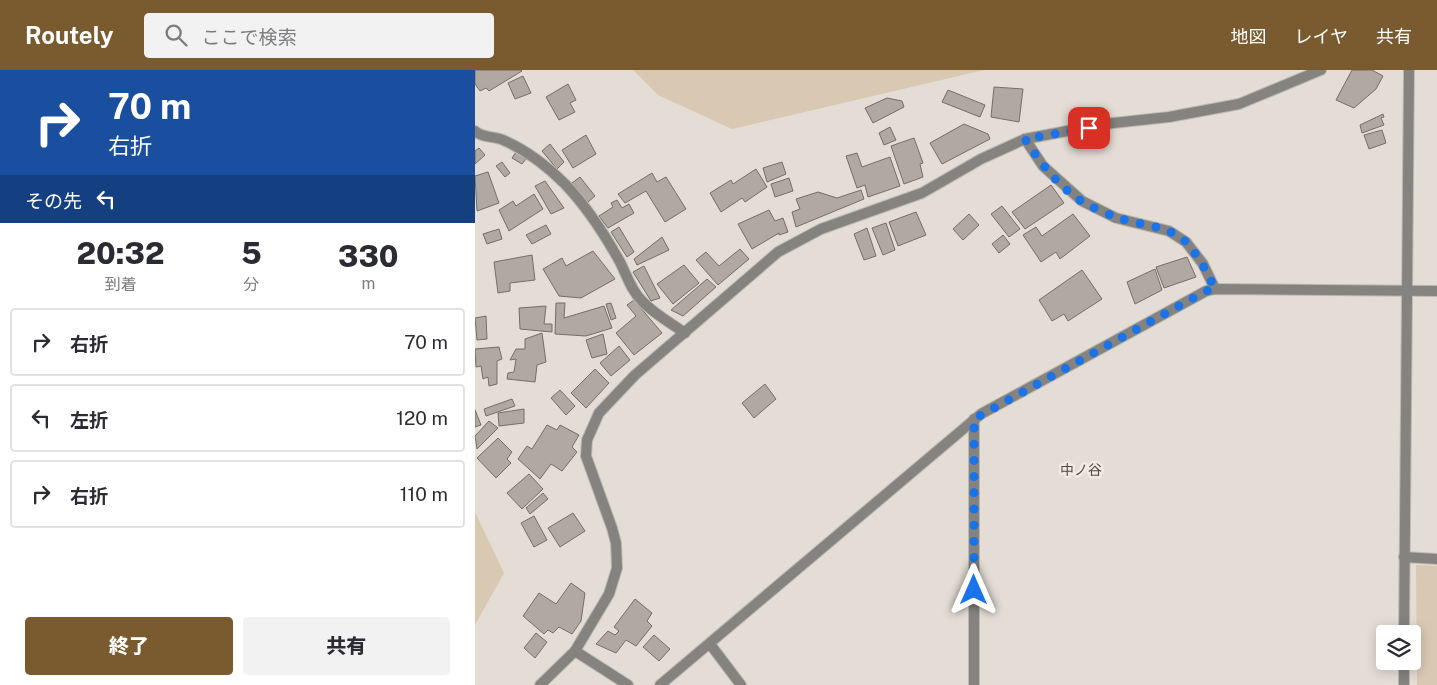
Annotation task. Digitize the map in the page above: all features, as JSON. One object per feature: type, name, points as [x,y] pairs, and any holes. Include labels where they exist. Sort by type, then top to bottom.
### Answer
[{"type":"street","points":[[540,685],[575,651],[609,594],[617,568],[616,543],[612,528],[586,456],[592,426],[599,413],[635,375],[778,252],[821,229],[922,193],[981,159],[1025,139],[1104,124],[1169,117],[1239,104],[1321,70]]},
{"type":"street","points":[[1404,625],[1409,70]]},
{"type":"street","points":[[475,131],[479,135],[501,139],[512,144],[548,168],[567,186],[620,262],[632,289],[641,301],[685,333]]},
{"type":"street","points":[[1025,139],[1043,166],[1064,187],[1082,201],[1116,218],[1169,231],[1185,242],[1203,264],[1215,289]]},
{"type":"street","points":[[660,685],[974,419],[1206,291],[1215,289],[1437,290]]},
{"type":"street","points":[[974,419],[974,685]]},
{"type":"street","points":[[1404,557],[1437,558]]},
{"type":"street","points":[[710,644],[741,685]]},
{"type":"street","points":[[575,651],[627,685]]},
{"type":"street","points":[[1404,670],[1404,685]]},
{"type":"shaded area","points":[[633,70],[984,70],[732,129],[658,95]]},
{"type":"shaded area","points":[[475,512],[504,573],[475,625]]},
{"type":"shaded area","points":[[1416,565],[1437,566],[1437,685],[1417,685],[1417,670],[1421,670],[1421,625],[1416,625]]},
{"type":"building","points":[[475,70],[522,71],[489,91],[486,88],[480,91],[475,84]]},
{"type":"building","points":[[1352,70],[1372,70],[1383,76],[1376,89],[1354,108],[1336,100]]},
{"type":"building","points":[[523,76],[531,93],[515,99],[508,83]]},
{"type":"building","points":[[568,84],[576,100],[570,103],[575,112],[559,120],[546,97]]},
{"type":"building","points":[[994,87],[1023,89],[1019,122],[991,117]]},
{"type":"building","points":[[948,90],[985,105],[980,117],[942,102]]},
{"type":"building","points":[[887,98],[902,101],[904,107],[873,123],[865,108]]},
{"type":"building","points":[[1383,114],[1384,117],[1381,118],[1384,125],[1362,133],[1360,125]]},
{"type":"building","points":[[964,124],[988,134],[990,139],[942,164],[930,143]]},
{"type":"building","points":[[890,127],[896,140],[884,145],[879,133]]},
{"type":"building","points":[[1382,130],[1386,143],[1369,149],[1364,135]]},
{"type":"building","points":[[586,135],[596,154],[573,168],[562,150]]},
{"type":"building","points":[[914,138],[923,163],[920,164],[923,177],[904,184],[891,146]]},
{"type":"building","points":[[550,144],[564,162],[557,169],[542,151]]},
{"type":"building","points":[[479,148],[485,155],[475,164],[475,151]]},
{"type":"building","points":[[516,152],[526,159],[522,164],[512,158]]},
{"type":"building","points":[[857,153],[862,167],[890,157],[900,186],[868,197],[865,185],[857,188],[846,156]]},
{"type":"building","points":[[502,162],[510,173],[505,177],[496,166]]},
{"type":"building","points":[[782,162],[786,174],[767,182],[763,168]]},
{"type":"building","points":[[756,169],[767,187],[745,202],[742,198],[721,212],[710,193],[731,180],[733,184]]},
{"type":"building","points":[[488,172],[499,203],[477,211],[475,176]]},
{"type":"building","points":[[652,173],[657,182],[666,177],[686,209],[665,222],[646,191],[625,203],[618,194]]},
{"type":"building","points":[[580,177],[595,196],[588,202],[572,183]]},
{"type":"building","points":[[789,178],[793,191],[775,197],[771,184]]},
{"type":"building","points":[[545,181],[564,208],[551,214],[535,186]]},
{"type":"building","points":[[1051,185],[1064,203],[1025,229],[1012,212]]},
{"type":"building","points":[[861,190],[864,199],[796,227],[792,212],[800,209],[796,199],[818,192],[837,198]]},
{"type":"building","points":[[534,194],[543,209],[509,231],[499,210],[513,201],[516,206]]},
{"type":"building","points":[[617,200],[622,208],[629,204],[634,213],[608,228],[599,216],[613,207],[611,203]]},
{"type":"building","points":[[1002,206],[1020,229],[1009,237],[991,214]]},
{"type":"building","points":[[769,210],[775,221],[783,218],[788,232],[779,235],[779,233],[752,249],[738,224]]},
{"type":"building","points":[[916,212],[926,235],[898,246],[889,222]]},
{"type":"building","points":[[969,214],[979,225],[963,240],[953,229]]},
{"type":"building","points":[[1073,214],[1090,236],[1060,259],[1056,252],[1041,262],[1023,235],[1036,227],[1042,236]]},
{"type":"building","points":[[886,223],[895,250],[883,255],[872,228]]},
{"type":"building","points":[[546,225],[551,234],[532,244],[526,235]]},
{"type":"building","points":[[619,227],[634,252],[627,257],[611,232]]},
{"type":"building","points":[[867,228],[876,256],[864,260],[854,234]]},
{"type":"building","points":[[499,229],[502,239],[487,244],[483,234]]},
{"type":"building","points":[[1003,235],[1010,244],[999,253],[992,244]]},
{"type":"building","points":[[662,237],[669,250],[637,265],[634,259]]},
{"type":"building","points":[[740,249],[749,259],[718,285],[696,260],[706,252],[719,266]]},
{"type":"building","points":[[593,251],[615,279],[581,298],[559,296],[543,269],[562,258],[566,266]]},
{"type":"building","points":[[532,255],[535,280],[510,283],[510,291],[498,293],[494,262]]},
{"type":"building","points":[[1187,257],[1196,277],[1164,288],[1156,267]]},
{"type":"building","points":[[684,265],[699,283],[673,304],[657,284]]},
{"type":"building","points":[[644,266],[660,298],[651,301],[633,272]]},
{"type":"building","points":[[1155,269],[1162,290],[1135,304],[1127,282]]},
{"type":"building","points":[[1082,270],[1102,299],[1068,321],[1064,314],[1052,321],[1039,300]]},
{"type":"building","points":[[707,279],[716,287],[683,316],[671,310]]},
{"type":"building","points":[[634,300],[662,333],[634,355],[616,333],[636,316],[627,305]]},
{"type":"building","points":[[556,303],[565,303],[564,318],[604,306],[612,328],[586,336],[555,334]]},
{"type":"building","points":[[611,303],[616,318],[611,320],[606,304]]},
{"type":"building","points":[[546,306],[544,324],[552,324],[552,332],[520,329],[519,308]]},
{"type":"building","points":[[486,316],[487,339],[477,340],[475,318]]},
{"type":"building","points":[[542,333],[546,362],[537,365],[535,382],[507,379],[508,373],[514,372],[516,359],[510,360],[516,349],[525,349],[525,339]]},
{"type":"building","points":[[603,334],[607,354],[592,358],[586,340]]},
{"type":"building","points":[[619,346],[630,360],[611,376],[600,363]]},
{"type":"building","points":[[499,347],[502,359],[497,361],[497,384],[489,386],[488,377],[483,379],[481,366],[476,367],[475,349]]},
{"type":"building","points":[[595,369],[609,383],[586,408],[571,393]]},
{"type":"building","points":[[765,384],[776,399],[754,418],[742,403]]},
{"type":"building","points":[[560,390],[575,406],[566,415],[551,398]]},
{"type":"building","points":[[512,399],[515,406],[486,416],[484,409]]},
{"type":"building","points":[[524,409],[524,423],[499,426],[498,413]]},
{"type":"building","points":[[475,410],[481,425],[475,427]]},
{"type":"building","points":[[489,421],[498,428],[477,449],[475,436]]},
{"type":"building","points":[[547,425],[557,430],[560,425],[579,435],[572,447],[577,452],[562,471],[551,464],[540,479],[518,459],[527,446],[532,449]]},
{"type":"building","points":[[498,438],[512,452],[507,459],[511,463],[496,478],[477,458]]},
{"type":"building","points":[[529,474],[543,489],[522,509],[507,493]]},
{"type":"building","points":[[543,493],[548,499],[530,514],[526,508]]},
{"type":"building","points":[[573,513],[585,531],[560,547],[548,528]]},
{"type":"building","points":[[534,516],[547,540],[534,547],[521,523]]},
{"type":"building","points":[[571,583],[585,593],[581,621],[572,634],[559,627],[553,633],[548,630],[544,634],[523,616],[539,593],[556,604]]},
{"type":"building","points":[[635,599],[652,613],[647,621],[652,626],[636,646],[626,640],[616,653],[596,644],[608,631],[615,635],[619,631],[614,627]]},
{"type":"building","points":[[536,633],[547,642],[535,658],[524,648]]},
{"type":"building","points":[[654,635],[670,649],[659,661],[643,647]]},
{"type":"district","name":"中ノ谷","points":[[1081,470]]},
{"type":"route","points":[[974,590],[974,419],[1206,291],[1215,289],[1203,264],[1185,242],[1169,231],[1116,218],[1082,201],[1064,187],[1043,166],[1025,139],[1089,128]]}]
